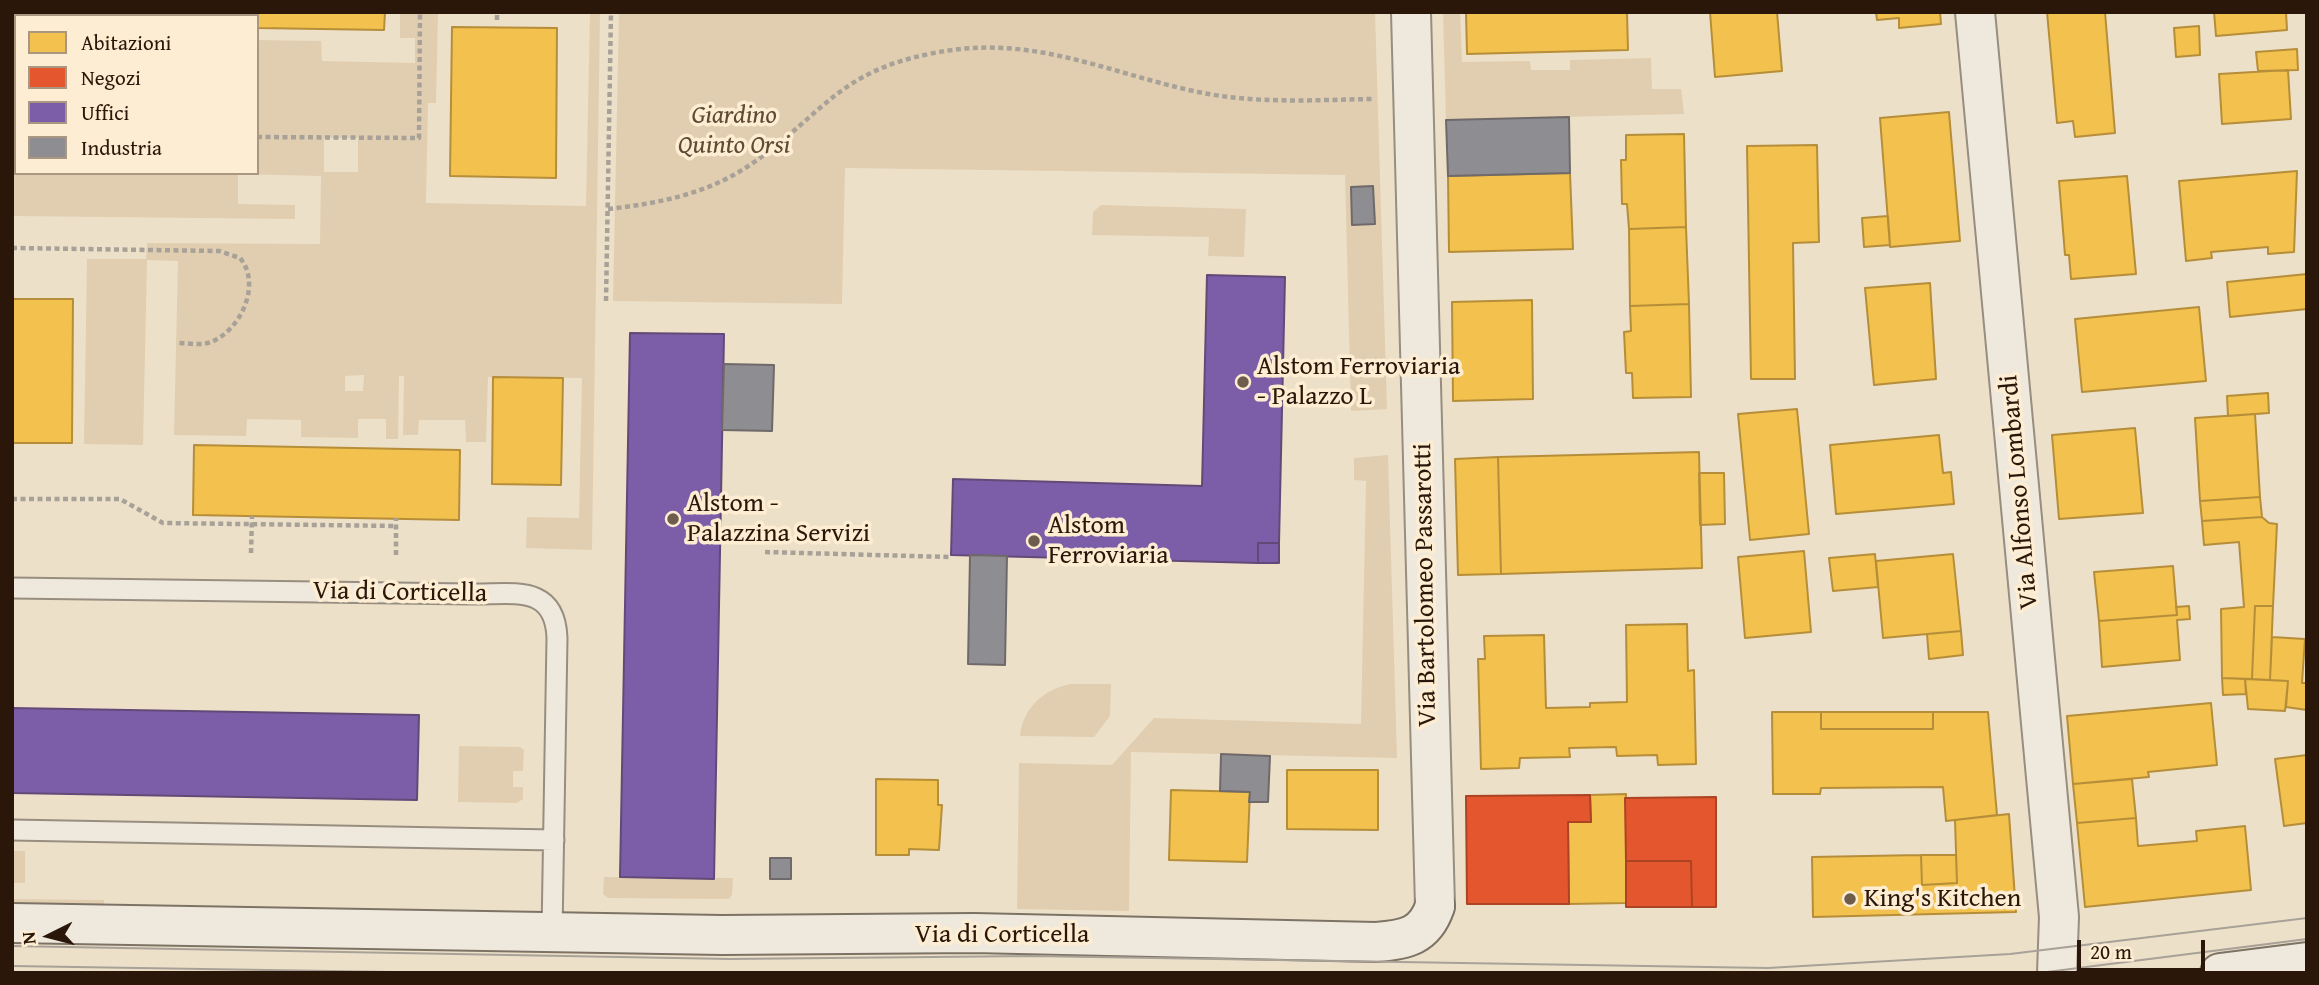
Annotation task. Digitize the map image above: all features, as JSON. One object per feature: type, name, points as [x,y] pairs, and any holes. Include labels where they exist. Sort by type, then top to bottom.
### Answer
[{"type":"street","name":"Via Bartolomeo Passarotti","points":[[1411,12],[1435,906]]},
{"type":"street","name":"Via Alfonso Lombardi","points":[[1975,12],[2059,917],[2057,973]]},
{"type":"street","name":"Via di Corticella","points":[[12,923],[722,935],[974,933],[1376,942],[1404,939],[1419,933],[1435,906]]},
{"type":"street","points":[[2220,973],[2307,962]]},
{"type":"lane","name":"Via di Corticella","points":[[12,588],[536,597],[550,608],[556,626],[552,932]]},
{"type":"lane","points":[[12,830],[554,840]]},
{"type":"path","points":[[259,137],[419,138],[420,12]]},
{"type":"path","points":[[497,12],[497,20]]},
{"type":"path","points":[[606,301],[611,12]]},
{"type":"path","points":[[608,209],[674,200],[704,190],[755,161],[826,100],[858,78],[887,65],[933,53],[993,47],[1044,50],[1165,84],[1233,98],[1377,99]]},
{"type":"path","points":[[12,248],[219,251],[240,258],[250,275],[249,291],[237,321],[209,342],[177,343]]},
{"type":"path","points":[[12,499],[120,499],[163,523],[397,526]]},
{"type":"path","points":[[251,553],[252,516]]},
{"type":"path","points":[[396,519],[396,555]]},
{"type":"path","points":[[765,552],[949,557]]},
{"type":"green space","points":[[12,12],[33,12],[14,14],[14,175],[238,175],[238,204],[295,205],[295,219],[12,216]]},
{"type":"green space","points":[[400,12],[438,12],[436,103],[428,103],[426,203],[586,206],[590,12],[600,12],[592,550],[526,548],[527,517],[579,518],[582,378],[488,377],[486,442],[466,442],[465,420],[419,420],[418,435],[403,435],[404,376],[399,376],[398,439],[386,439],[386,419],[358,419],[358,438],[301,437],[301,420],[247,419],[246,436],[174,435],[178,261],[147,260],[143,445],[84,444],[87,259],[146,259],[147,243],[320,244],[321,176],[259,175],[259,40],[321,41],[322,61],[415,63],[415,38],[400,38]],"holes":[[[324,138],[358,138],[358,172],[324,172]],[[364,375],[363,391],[345,391],[345,376]]]},
{"type":"green space","name":"Giardino Quinto Orsi","points":[[619,12],[1375,12],[1387,409],[1351,411],[1345,175],[845,168],[842,304],[613,301]]},
{"type":"green space","points":[[1443,12],[1460,12],[1462,62],[1530,61],[1531,70],[1570,70],[1570,60],[1651,58],[1652,89],[1681,89],[1684,114],[1446,120]]},
{"type":"green space","points":[[1101,205],[1246,209],[1244,257],[1208,256],[1209,237],[1092,235],[1093,212]]},
{"type":"green space","points":[[1388,455],[1397,758],[1131,752],[1129,911],[1017,909],[1019,763],[1112,765],[1154,718],[1361,724],[1366,481],[1354,480],[1354,458]]},
{"type":"green space","points":[[1070,684],[1111,684],[1110,716],[1094,737],[1020,736],[1025,717],[1036,702],[1051,691]]},
{"type":"green space","points":[[459,746],[520,747],[524,750],[523,771],[513,771],[513,787],[523,787],[523,799],[517,803],[458,802]]},
{"type":"green space","points":[[12,851],[25,851],[25,883],[12,883]]},
{"type":"green space","points":[[604,877],[733,878],[732,895],[729,899],[608,898],[603,894]]},
{"type":"green space","points":[[12,899],[104,900],[104,909],[12,908]]},
{"type":"building: Abitazioni","points":[[385,12],[384,30],[259,28],[259,14],[116,14]]},
{"type":"building: Abitazioni","points":[[1466,12],[1627,12],[1628,50],[1467,54]]},
{"type":"building: Abitazioni","points":[[1710,12],[1777,12],[1782,71],[1715,77]]},
{"type":"building: Abitazioni","points":[[1876,12],[1940,12],[1941,24],[1899,28],[1899,18],[1877,20]]},
{"type":"building: Abitazioni","points":[[2047,12],[2105,12],[2115,133],[2075,137],[2073,121],[2057,123]]},
{"type":"building: Abitazioni","points":[[2214,12],[2286,12],[2287,30],[2216,36]]},
{"type":"building: Abitazioni","points":[[2199,26],[2200,55],[2176,57],[2174,28]]},
{"type":"building: Abitazioni","points":[[452,27],[557,28],[556,178],[450,176]]},
{"type":"building: Abitazioni","points":[[2297,49],[2298,70],[2258,71],[2256,52]]},
{"type":"building: Abitazioni","points":[[2288,70],[2291,119],[2222,124],[2219,74]]},
{"type":"building: Abitazioni","points":[[1949,112],[1960,241],[1890,247],[1880,118]]},
{"type":"building: Abitazioni","points":[[1684,134],[1686,227],[1629,229],[1627,204],[1622,204],[1621,160],[1626,160],[1626,135]]},
{"type":"building: Abitazioni","points":[[1817,145],[1819,242],[1793,243],[1795,379],[1751,379],[1747,146]]},
{"type":"building: Abitazioni","points":[[2297,171],[2294,252],[2268,254],[2268,247],[2211,252],[2212,258],[2186,261],[2179,181]]},
{"type":"building: Abitazioni","points":[[1570,173],[1573,249],[1449,252],[1448,176]]},
{"type":"building: Abitazioni","points":[[2127,176],[2136,274],[2071,279],[2069,255],[2065,255],[2059,181]]},
{"type":"building: Abitazioni","points":[[1888,216],[1890,245],[1864,247],[1862,218]]},
{"type":"building: Abitazioni","points":[[1686,227],[1689,304],[1630,306],[1629,229]]},
{"type":"building: Abitazioni","points":[[2307,274],[2307,309],[2230,317],[2227,282]]},
{"type":"building: Abitazioni","points":[[1930,283],[1936,379],[1874,385],[1865,288]]},
{"type":"building: Abitazioni","points":[[12,299],[73,299],[72,443],[12,443]]},
{"type":"building: Abitazioni","points":[[1532,300],[1533,399],[1453,401],[1452,302]]},
{"type":"building: Abitazioni","points":[[1689,304],[1691,397],[1633,398],[1632,373],[1626,373],[1624,332],[1631,331],[1630,306]]},
{"type":"building: Abitazioni","points":[[2199,307],[2206,381],[2082,392],[2075,319]]},
{"type":"building: Abitazioni","points":[[493,377],[563,378],[561,485],[492,484]]},
{"type":"building: Abitazioni","points":[[2268,393],[2269,413],[2228,416],[2227,396]]},
{"type":"building: Abitazioni","points":[[1797,409],[1809,534],[1750,540],[1738,414]]},
{"type":"building: Abitazioni","points":[[2255,414],[2260,497],[2200,501],[2195,418]]},
{"type":"building: Abitazioni","points":[[2135,428],[2143,513],[2059,519],[2052,435]]},
{"type":"building: Abitazioni","points":[[1939,435],[1943,473],[1951,472],[1954,504],[1836,514],[1830,445]]},
{"type":"building: Abitazioni","points":[[194,445],[460,450],[459,520],[193,515]]},
{"type":"building: Abitazioni","points":[[1699,452],[1702,568],[1501,574],[1498,457]]},
{"type":"building: Abitazioni","points":[[1498,457],[1501,574],[1458,575],[1455,459]]},
{"type":"building: Abitazioni","points":[[1699,473],[1724,473],[1725,524],[1700,525]]},
{"type":"building: Abitazioni","points":[[2260,497],[2262,517],[2202,521],[2200,501]]},
{"type":"building: Abitazioni","points":[[2262,517],[2269,523],[2277,524],[2273,606],[2255,606],[2252,679],[2222,678],[2221,609],[2244,607],[2239,542],[2204,545],[2202,521]]},
{"type":"building: Abitazioni","points":[[1804,551],[1811,632],[1745,638],[1738,557]]},
{"type":"building: Abitazioni","points":[[1875,554],[1878,587],[1833,591],[1829,558]]},
{"type":"building: Abitazioni","points":[[1953,554],[1961,631],[1883,638],[1876,561]]},
{"type":"building: Abitazioni","points":[[2173,566],[2177,615],[2099,621],[2094,572]]},
{"type":"building: Abitazioni","points":[[2189,606],[2190,619],[2177,620],[2180,660],[2102,667],[2099,621],[2177,615],[2176,607]]},
{"type":"building: Abitazioni","points":[[2255,606],[2273,606],[2270,680],[2252,679]]},
{"type":"building: Abitazioni","points":[[1687,624],[1688,671],[1694,670],[1696,764],[1658,765],[1657,755],[1617,756],[1616,747],[1569,748],[1570,757],[1520,758],[1519,768],[1481,769],[1478,659],[1485,659],[1484,636],[1544,635],[1546,708],[1590,707],[1590,703],[1627,702],[1626,625]]},
{"type":"building: Abitazioni","points":[[1961,631],[1963,655],[1929,659],[1927,634]]},
{"type":"building: Abitazioni","points":[[2272,637],[2305,639],[2302,683],[2307,683],[2307,710],[2286,707],[2288,681],[2270,680]]},
{"type":"building: Abitazioni","points":[[2222,678],[2245,679],[2246,694],[2223,695]]},
{"type":"building: Abitazioni","points":[[2245,679],[2288,681],[2285,711],[2248,709]]},
{"type":"building: Abitazioni","points":[[2211,703],[2217,765],[2148,772],[2149,777],[2073,784],[2067,716]]},
{"type":"building: Abitazioni","points":[[1772,712],[1821,712],[1821,729],[1933,729],[1933,712],[1988,712],[1997,815],[1946,821],[1943,787],[1821,788],[1820,794],[1773,794]]},
{"type":"building: Abitazioni","points":[[1821,712],[1933,712],[1933,729],[1821,729]]},
{"type":"building: Abitazioni","points":[[2307,755],[2307,823],[2284,826],[2275,759]]},
{"type":"building: Abitazioni","points":[[1287,770],[1378,770],[1378,830],[1287,829]]},
{"type":"building: Abitazioni","points":[[876,779],[938,780],[938,805],[942,805],[939,850],[909,849],[909,855],[876,855]]},
{"type":"building: Abitazioni","points":[[2132,779],[2136,818],[2077,823],[2073,784]]},
{"type":"building: Abitazioni","points":[[1171,790],[1250,792],[1247,862],[1169,860]]},
{"type":"building: Abitazioni","points":[[1626,794],[1626,903],[1569,904],[1568,822],[1591,822],[1590,795]]},
{"type":"building: Abitazioni","points":[[2009,814],[2016,912],[1813,917],[1812,857],[1921,855],[1922,885],[1957,883],[1955,820]]},
{"type":"building: Abitazioni","points":[[2136,818],[2138,846],[2197,841],[2196,831],[2245,826],[2251,890],[2085,907],[2077,823]]},
{"type":"building: Abitazioni","points":[[1921,855],[1956,855],[1957,883],[1922,885]]},
{"type":"building: Negozi","points":[[1590,795],[1591,822],[1568,822],[1569,904],[1467,904],[1466,796]]},
{"type":"building: Negozi","points":[[1716,797],[1716,907],[1692,907],[1691,861],[1626,861],[1625,798]]},
{"type":"building: Negozi","points":[[1626,861],[1691,861],[1692,907],[1626,907]]},
{"type":"building: Uffici","name":"Alstom Ferroviaria - Palazzo L","points":[[1207,275],[1285,277],[1279,543],[1258,543],[1258,563],[951,555],[953,479],[1202,486]]},
{"type":"building: Uffici","name":"Alstom - Palazzina Servizi","points":[[630,333],[724,334],[714,879],[620,877]]},
{"type":"building: Uffici","points":[[1258,543],[1279,543],[1279,563],[1258,563]]},
{"type":"building: Uffici","points":[[12,708],[419,715],[417,800],[12,793]]},
{"type":"building: Industria","points":[[1569,117],[1570,173],[1448,176],[1446,120]]},
{"type":"building: Industria","points":[[1373,186],[1375,224],[1352,225],[1351,187]]},
{"type":"building: Industria","points":[[724,364],[774,365],[772,431],[722,430]]},
{"type":"building: Industria","points":[[970,555],[1007,556],[1005,665],[968,664]]},
{"type":"building: Industria","points":[[1221,754],[1270,756],[1268,802],[1249,802],[1250,792],[1220,791]]},
{"type":"building: Industria","points":[[770,858],[791,858],[791,879],[770,879]]},
{"type":"tram line","points":[[12,946],[730,959],[1032,956],[1768,968],[2010,954],[2307,918]]},
{"type":"tram line","points":[[2039,973],[2307,939]]},
{"type":"tram line","points":[[12,966],[457,973]]},
{"type":"place","name":"Alstom Ferroviaria - Palazzo L","points":[[1243,382]]},
{"type":"place","name":"Alstom - Palazzina Servizi","points":[[673,519]]},
{"type":"place","name":"Alstom Ferroviaria","points":[[1034,541]]},
{"type":"place","name":"King's Kitchen","points":[[1850,899]]}]
